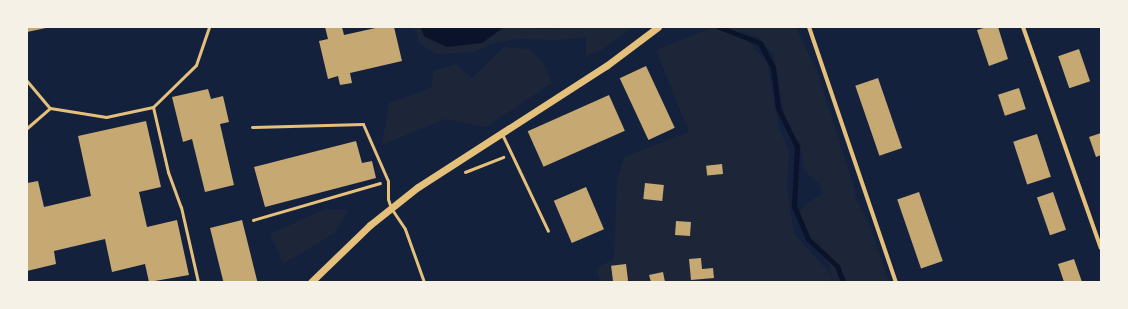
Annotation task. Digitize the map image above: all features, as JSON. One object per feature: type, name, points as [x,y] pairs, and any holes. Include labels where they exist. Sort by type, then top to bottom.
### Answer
[{"type":"street","points":[[311,282],[390,208],[451,166],[606,66],[658,27]]},
{"type":"street","points":[[808,27],[896,282]]},
{"type":"street","points":[[1023,27],[1101,248]]},
{"type":"lane","points":[[27,81],[50,108],[106,117],[153,107],[196,65],[209,27]]},
{"type":"lane","points":[[153,107],[168,172],[181,207],[198,282]]},
{"type":"lane","points":[[27,128],[50,108]]},
{"type":"lane","points":[[252,126],[363,124],[388,181],[388,199],[390,208],[404,229],[424,282]]},
{"type":"lane","points":[[502,134],[548,231]]},
{"type":"path","points":[[451,166],[456,176],[511,154]]},
{"type":"path","points":[[253,220],[388,181]]},
{"type":"shaded area","points":[[414,27],[420,27],[425,37],[482,43],[504,27],[544,29],[633,27],[601,50],[586,56],[586,37],[558,40],[518,39],[490,44],[474,52],[437,54],[420,44]]},
{"type":"shaded area","points":[[420,27],[504,27],[482,43],[447,47],[425,37]]},
{"type":"shaded area","points":[[714,27],[796,27],[818,74],[855,190],[856,199],[870,225],[889,282],[833,282],[832,276],[831,282],[600,282],[596,268],[614,259],[617,183],[624,157],[689,132],[656,50]],"holes":[[[740,31],[758,37],[773,54],[786,124],[791,134],[800,142],[804,171],[820,184],[823,193],[806,204],[799,212],[805,233],[830,266],[832,276],[794,233],[787,187],[789,152],[779,127],[767,63]]]},
{"type":"shaded area","points":[[504,47],[529,49],[543,62],[552,83],[486,127],[445,119],[382,145],[389,103],[429,89],[432,85],[433,71],[456,64],[472,78]]},
{"type":"shaded area","points":[[325,209],[348,210],[335,233],[283,264],[270,234]]},
{"type":"building","points":[[27,27],[46,27],[46,28],[27,32]]},
{"type":"building","points":[[325,27],[342,27],[344,35],[380,27],[394,27],[402,61],[350,73],[352,83],[340,85],[338,76],[328,79],[319,41],[328,39]]},
{"type":"building","points":[[987,27],[998,27],[1008,59],[989,66],[977,30]]},
{"type":"building","points":[[1079,49],[1090,81],[1069,88],[1058,56]]},
{"type":"building","points":[[646,66],[675,128],[648,140],[620,78]]},
{"type":"building","points":[[878,78],[902,148],[879,156],[855,86]]},
{"type":"building","points":[[1019,88],[1026,109],[1005,116],[998,95]]},
{"type":"building","points":[[208,89],[211,99],[223,96],[229,122],[220,124],[234,185],[205,192],[192,139],[183,142],[172,97]]},
{"type":"building","points":[[609,95],[625,131],[544,167],[528,131]]},
{"type":"building","points":[[146,121],[161,187],[139,192],[147,227],[177,220],[189,275],[149,282],[145,264],[112,272],[105,239],[54,251],[56,264],[27,271],[27,183],[38,181],[44,207],[91,196],[78,136]]},
{"type":"building","points":[[1101,133],[1101,155],[1096,157],[1089,137]]},
{"type":"building","points":[[1037,134],[1051,177],[1027,185],[1013,142]]},
{"type":"building","points":[[356,141],[362,163],[372,161],[376,178],[265,207],[254,167]]},
{"type":"building","points":[[722,164],[723,174],[707,176],[706,166]]},
{"type":"building","points":[[645,183],[664,185],[662,201],[643,199]]},
{"type":"building","points":[[586,187],[604,229],[572,243],[554,201]]},
{"type":"building","points":[[919,192],[943,261],[921,269],[897,199]]},
{"type":"building","points":[[1053,192],[1066,230],[1050,235],[1037,198]]},
{"type":"building","points":[[242,220],[257,282],[223,282],[210,228]]},
{"type":"building","points":[[676,221],[691,222],[690,236],[675,235]]},
{"type":"building","points":[[701,258],[702,269],[713,268],[714,278],[691,280],[689,259]]},
{"type":"building","points":[[1074,259],[1082,282],[1064,282],[1058,264]]},
{"type":"building","points":[[626,264],[628,281],[613,282],[611,266]]},
{"type":"building","points":[[663,272],[665,282],[651,282],[649,275]]},
{"type":"waterway","points":[[719,27],[760,43],[773,67],[778,108],[797,147],[794,206],[808,239],[837,266],[843,282]]}]
